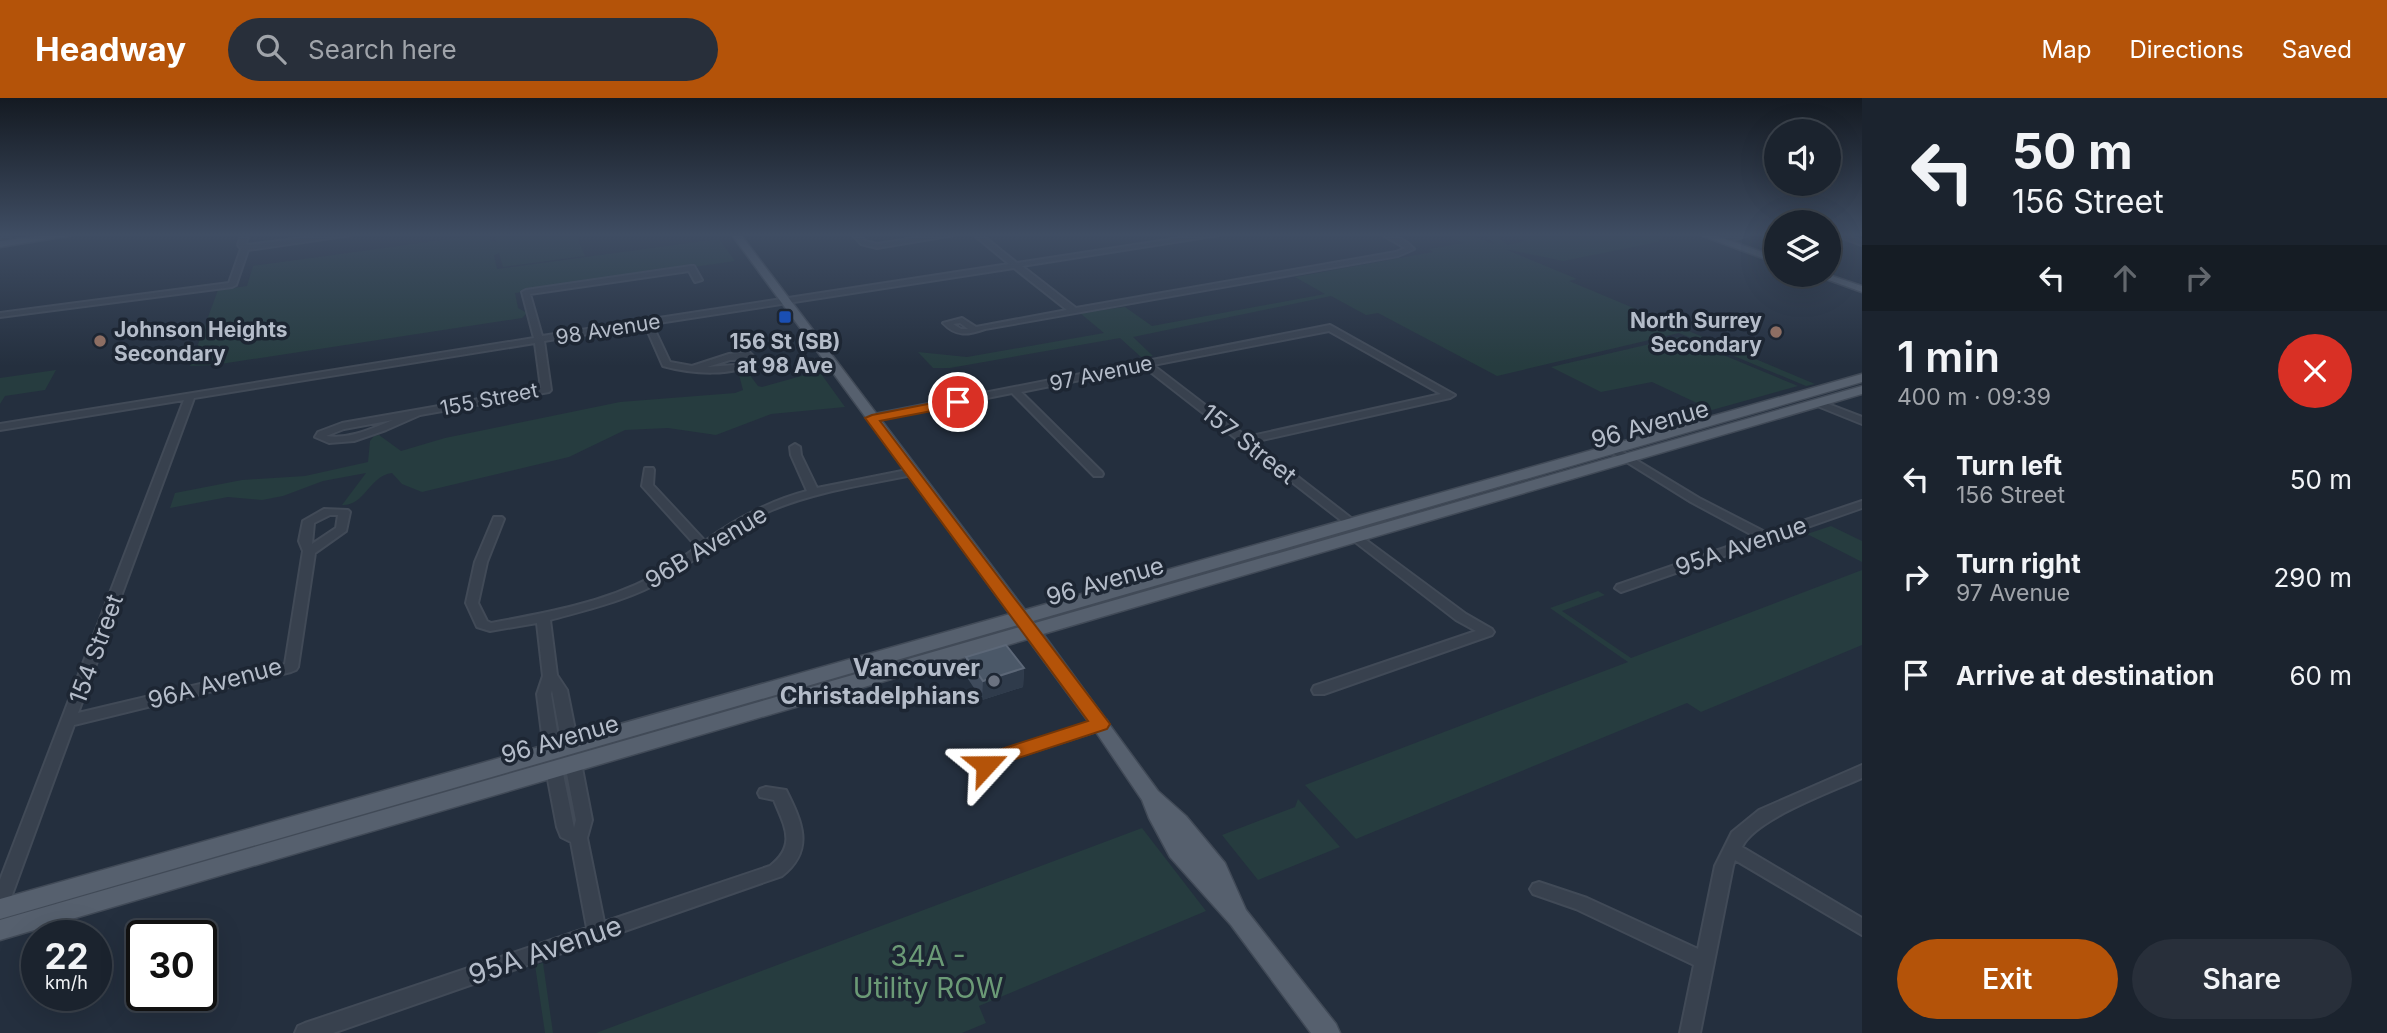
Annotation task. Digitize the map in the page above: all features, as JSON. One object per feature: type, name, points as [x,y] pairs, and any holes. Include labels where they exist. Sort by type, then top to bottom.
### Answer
[{"type":"main road","points":[[768,279],[1101,724],[1151,797],[1161,827],[1197,876],[1238,917],[1326,1033]]},
{"type":"main road","points":[[1841,279],[1862,287]]},
{"type":"main road","points":[[1841,281],[1862,287]]},
{"type":"main road","name":"96 Avenue","points":[[1353,530],[1404,514],[1423,503],[1862,379]]},
{"type":"main road","name":"96 Avenue","points":[[0,930],[558,760],[1025,623],[1353,530],[1626,458],[1862,390]]},
{"type":"main road","name":"96 Avenue","points":[[0,909],[558,760]]},
{"type":"street","points":[[0,315],[232,285],[234,279]]},
{"type":"street","points":[[526,292],[618,279]]},
{"type":"street","name":"98 Avenue","points":[[3,427],[783,300],[935,279]]},
{"type":"street","points":[[1032,279],[1074,311]]},
{"type":"street","points":[[975,330],[1258,279]]},
{"type":"street","name":"155 Street","points":[[417,413],[388,426],[346,438],[326,441],[320,438],[322,434],[342,426],[547,390],[539,340],[526,292]]},
{"type":"street","points":[[648,323],[666,364],[674,368],[692,369],[739,367],[751,363],[752,359],[749,355],[740,355],[692,369]]},
{"type":"street","name":"97 Avenue","points":[[872,418],[1330,328],[1450,395],[1245,441]]},
{"type":"street","name":"157 Street","points":[[1146,364],[1461,617],[1487,632],[1319,690]]},
{"type":"street","points":[[1015,391],[1098,474]]},
{"type":"street","name":"154 Street","points":[[0,903],[190,396]]},
{"type":"street","points":[[1818,403],[1862,421]]},
{"type":"street","points":[[0,437],[3,427]]},
{"type":"street","points":[[795,447],[796,455],[814,493]]},
{"type":"street","points":[[1613,449],[1695,500],[1765,537]]},
{"type":"street","points":[[649,470],[647,486],[705,548]]},
{"type":"street","name":"96B Avenue","points":[[542,618],[639,588],[764,509],[814,493],[912,472]]},
{"type":"street","name":"95A Avenue","points":[[1621,588],[1862,504]]},
{"type":"street","points":[[498,519],[481,562],[473,609],[482,624],[489,627],[542,618],[550,676],[544,694],[558,760],[565,827],[567,832],[579,838],[597,932]]},
{"type":"street","name":"96A Avenue","points":[[69,721],[291,667],[309,551]]},
{"type":"street","points":[[986,765],[990,760],[1101,724]]},
{"type":"street","points":[[1690,1033],[1724,866],[1738,837],[1755,821],[1862,771]]},
{"type":"street","points":[[766,793],[780,794],[796,838],[793,853],[784,866]]},
{"type":"street","points":[[1731,849],[1862,927]]},
{"type":"street","name":"95A Avenue","points":[[305,1033],[766,876],[784,866]]},
{"type":"street","points":[[1539,888],[1581,903],[1703,960]]},
{"type":"green space","points":[[249,279],[614,279],[515,293],[518,308],[527,313],[522,318],[214,365],[190,366],[218,290],[247,286]]},
{"type":"green space","points":[[1298,279],[1576,279],[1569,281],[1815,384],[1806,386],[1679,333],[1497,376],[1378,313],[1366,315],[1331,296],[1133,337],[1153,356],[1141,357],[1120,338],[950,368],[933,368],[918,352],[967,357],[1104,333],[1080,313],[1125,307],[1152,326],[1325,294]]},
{"type":"green space","points":[[1680,337],[1798,386],[1712,410],[1652,382],[1601,392],[1551,367]]},
{"type":"green space","points":[[56,370],[45,390],[5,396],[0,404],[0,378]]},
{"type":"green space","points":[[746,370],[758,386],[762,387],[819,371],[845,407],[771,414],[716,435],[668,428],[625,430],[569,457],[422,492],[402,484],[392,473],[378,479],[350,504],[342,505],[366,473],[323,481],[283,496],[262,500],[228,497],[170,508],[175,493],[242,480],[305,476],[368,462],[370,441],[374,436],[379,435],[401,451],[445,438],[620,402],[735,393],[743,390],[738,371]]},
{"type":"green space","points":[[1831,526],[1862,541],[1862,562],[1807,534]]},
{"type":"green space","points":[[1862,570],[1862,645],[1701,712],[1687,703],[1356,839],[1305,785],[1628,662],[1550,608],[1598,591],[1605,595],[1562,611],[1631,658]]},
{"type":"green space","points":[[1298,799],[1340,847],[1258,880],[1222,835],[1295,807]]},
{"type":"green space","name":"34A - Utility ROW","points":[[1142,828],[1206,911],[979,1006],[986,1023],[962,1033],[596,1033]]},
{"type":"green space","points":[[543,963],[553,1033],[545,1033],[535,965]]},
{"type":"building","points":[[1006,645],[1024,668],[983,681],[966,657]]},
{"type":"place","name":"156 St (SB) at 98 Ave","points":[[785,317]]},
{"type":"place","name":"North Surrey Secondary","points":[[1776,332]]},
{"type":"place","name":"Johnson Heights Secondary","points":[[100,341]]},
{"type":"place","name":"Vancouver Christadelphians","points":[[994,681]]},
{"type":"route","points":[[958,402],[872,418],[1101,724],[990,760],[986,765]]}]
